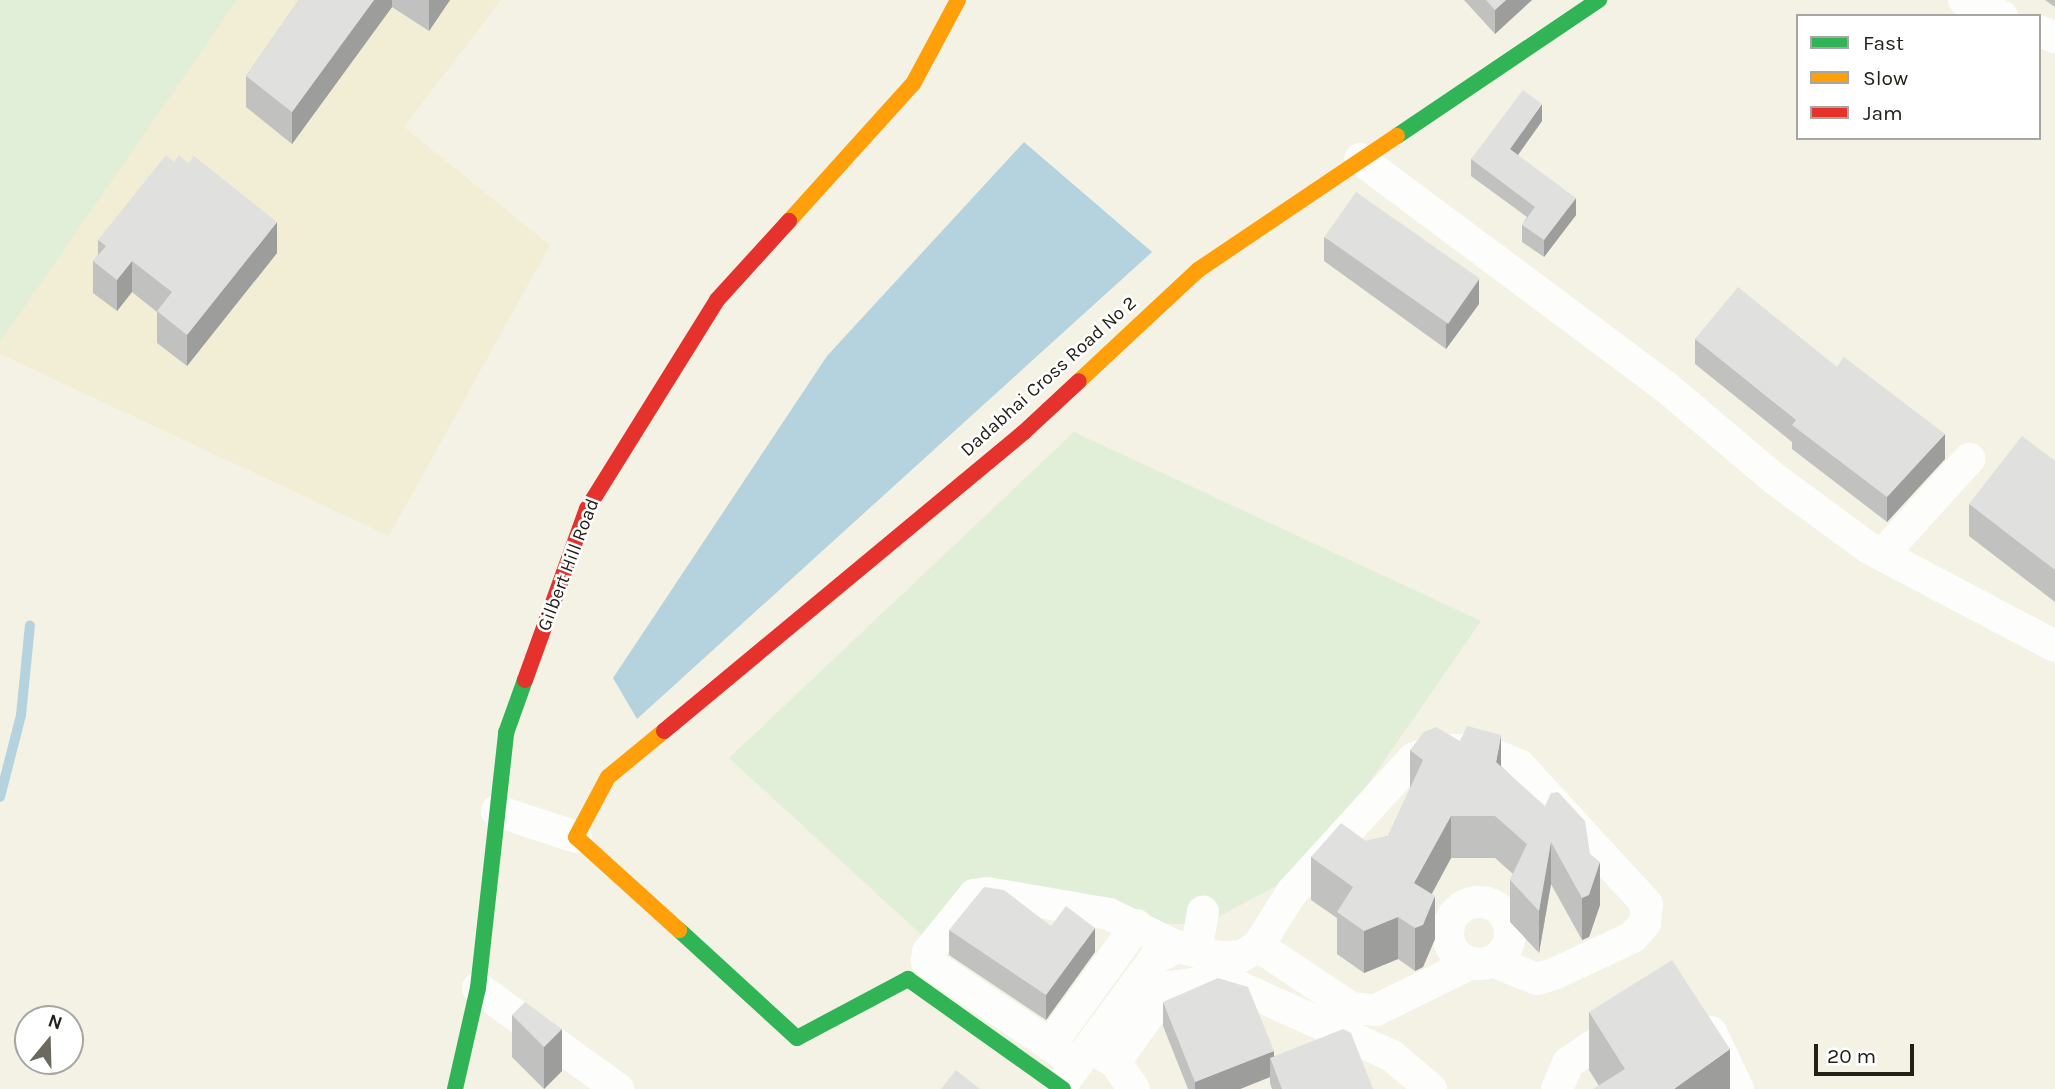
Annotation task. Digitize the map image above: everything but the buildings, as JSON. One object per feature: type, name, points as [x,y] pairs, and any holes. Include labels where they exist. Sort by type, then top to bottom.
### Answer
[{"type":"street","name":"Gilbert Hill Road","points":[[455,1089],[478,988],[506,733],[587,509],[717,300],[905,94],[958,0]]},
{"type":"street","name":"Dadabhai Cross Road No 2","points":[[576,837],[608,777],[1023,433],[1198,270],[1599,0]]},
{"type":"street","points":[[1965,0],[1997,14]]},
{"type":"street","points":[[1360,159],[1667,387],[1776,480],[1882,555],[2055,646]]},
{"type":"street","points":[[1882,555],[1969,459]]},
{"type":"street","points":[[1134,1089],[1051,1045],[927,962],[928,952],[977,894],[1109,914],[1187,949],[1242,956],[1258,946],[1292,892],[1413,759],[1432,751],[1480,749],[1519,765],[1647,904],[1645,923],[1633,937],[1556,973],[1537,979],[1482,962],[1376,1010],[1351,1008],[1258,946]]},
{"type":"street","points":[[497,811],[576,837],[797,1038],[908,979],[1084,1063]]},
{"type":"street","points":[[1187,949],[1203,912]]},
{"type":"street","points":[[1051,1045],[1137,925]]},
{"type":"street","points":[[1084,1063],[1155,958],[1187,949]]},
{"type":"street","points":[[1130,992],[1198,984],[1237,986],[1392,1056],[1432,1089]]},
{"type":"street","points":[[478,988],[618,1089]]},
{"type":"street","points":[[1084,1063],[1168,988]]},
{"type":"street","points":[[1698,1003],[1738,1089]]},
{"type":"street","points":[[1078,1008],[1084,1063]]},
{"type":"street","points":[[1557,1089],[1568,1063],[1646,1012]]},
{"type":"shaded area","points":[[0,0],[501,0],[404,127],[550,245],[389,536],[0,354]]},
{"type":"green space","points":[[0,0],[237,0],[0,342]]},
{"type":"green space","points":[[1074,432],[1481,621],[1310,868],[1203,925],[952,916],[927,940],[729,758]]},
{"type":"water","points":[[1024,142],[1152,252],[637,719],[613,678],[827,356]]},
{"type":"waterway","points":[[0,797],[21,715],[30,625]]},
{"type":"traffic: fast","points":[[1397,136],[1599,0]]},
{"type":"traffic: fast","points":[[455,1089],[478,988],[506,733],[525,680]]},
{"type":"traffic: fast","points":[[679,930],[797,1038],[908,979],[1063,1089]]},
{"type":"traffic: slow","points":[[789,221],[913,84],[958,0]]},
{"type":"traffic: slow","points":[[1079,381],[1198,270],[1397,136]]},
{"type":"traffic: slow","points":[[664,731],[608,777],[576,837],[679,930]]},
{"type":"traffic: jam","points":[[525,680],[587,509],[717,300],[789,221]]},
{"type":"traffic: jam","points":[[664,731],[1023,433],[1079,381]]}]
